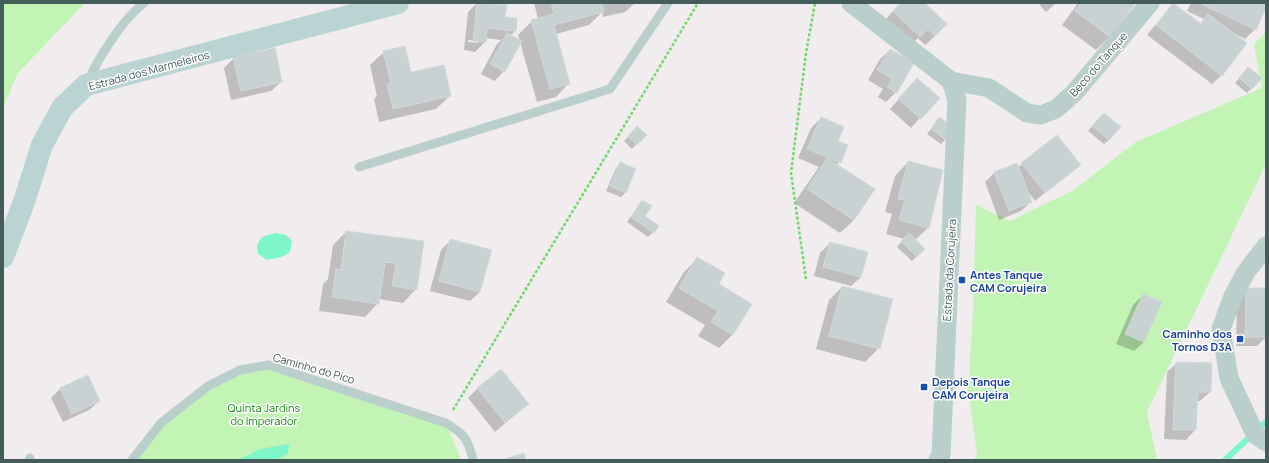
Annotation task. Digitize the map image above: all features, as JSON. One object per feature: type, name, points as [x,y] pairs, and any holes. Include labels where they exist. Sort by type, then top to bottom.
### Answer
[{"type":"main road","name":"Estrada dos Marmeleiros","points":[[3,257],[24,202],[42,145],[62,108],[86,86],[398,3]]},
{"type":"street","name":"Beco do Tanque","points":[[951,81],[989,88],[1026,113],[1041,115],[1056,108],[1074,93],[1150,3]]},
{"type":"street","points":[[858,5],[951,81]]},
{"type":"street","name":"Estrada da Corujeira","points":[[938,460],[940,455],[957,100],[951,81]]},
{"type":"street","points":[[1266,246],[1246,272],[1233,296],[1221,329],[1229,378],[1255,434],[1266,442]]},
{"type":"lane","points":[[86,86],[94,66],[134,10],[144,3]]},
{"type":"lane","points":[[359,167],[610,89],[668,3]]},
{"type":"lane","name":"Caminho do Pico","points":[[132,460],[161,423],[208,386],[240,370],[268,365],[446,423],[462,432],[471,450],[473,460]]},
{"type":"path","points":[[446,423],[698,3]]},
{"type":"path","points":[[806,279],[792,173],[806,53],[815,3]]},
{"type":"green space","points":[[3,3],[85,3],[18,73],[3,108]]},
{"type":"green space","points":[[1266,32],[1266,164],[1147,412],[1157,460],[974,460],[977,453],[968,390],[973,312],[976,205],[1010,221],[1072,191],[1136,142],[1262,88],[1254,44]]},
{"type":"green space","name":"Quinta Jardins do Imperador","points":[[268,365],[446,423],[461,460],[132,460],[161,423],[240,370]]},
{"type":"shaded area","points":[[275,233],[286,235],[292,241],[290,252],[282,257],[267,260],[258,254],[257,245],[262,237]]},
{"type":"shaded area","points":[[289,444],[288,453],[277,460],[238,460],[260,449]]},
{"type":"building","points":[[477,3],[507,5],[505,17],[517,18],[516,31],[487,28],[486,42],[473,41]]},
{"type":"building","points":[[551,3],[602,3],[604,12],[554,25],[570,84],[550,89],[531,20],[554,14]]},
{"type":"building","points":[[900,3],[925,3],[947,24],[935,36],[928,29],[920,37],[893,11]]},
{"type":"building","points":[[1081,3],[1135,4],[1110,37],[1075,11]]},
{"type":"building","points":[[1173,3],[1201,24],[1208,14],[1247,43],[1222,76],[1156,25]]},
{"type":"building","points":[[1199,3],[1266,3],[1266,7],[1256,30]]},
{"type":"building","points":[[507,33],[522,41],[505,72],[490,64]]},
{"type":"building","points":[[405,46],[411,72],[444,65],[451,96],[393,109],[387,84],[391,84],[383,51]]},
{"type":"building","points":[[275,48],[282,82],[241,91],[233,57]]},
{"type":"building","points":[[890,49],[914,63],[897,93],[887,87],[892,79],[877,70]]},
{"type":"building","points":[[1248,67],[1262,78],[1252,89],[1239,78]]},
{"type":"building","points":[[917,78],[940,98],[921,119],[898,99]]},
{"type":"building","points":[[1104,113],[1121,127],[1109,140],[1092,126]]},
{"type":"building","points":[[821,117],[844,127],[838,141],[848,145],[841,163],[807,149]]},
{"type":"building","points":[[939,117],[954,128],[946,140],[931,129]]},
{"type":"building","points":[[637,126],[647,135],[637,145],[628,136]]},
{"type":"building","points":[[1057,135],[1081,165],[1045,193],[1021,163]]},
{"type":"building","points":[[827,158],[875,189],[854,220],[807,189]]},
{"type":"building","points":[[908,161],[943,170],[929,228],[899,220],[905,200],[898,199]]},
{"type":"building","points":[[620,162],[636,169],[626,193],[610,186]]},
{"type":"building","points":[[1017,163],[1032,202],[1009,211],[994,172]]},
{"type":"building","points":[[642,200],[652,206],[645,216],[659,226],[654,233],[631,217]]},
{"type":"building","points":[[346,231],[424,241],[417,290],[392,286],[396,263],[385,262],[379,304],[332,297],[336,269],[341,270]]},
{"type":"building","points":[[909,233],[925,249],[917,257],[901,241]]},
{"type":"building","points":[[450,239],[492,250],[480,292],[439,281]]},
{"type":"building","points":[[830,242],[868,252],[861,277],[823,267]]},
{"type":"building","points":[[697,257],[725,273],[719,284],[752,304],[733,335],[711,322],[718,311],[679,288]]},
{"type":"building","points":[[842,286],[893,299],[880,349],[829,336]]},
{"type":"building","points":[[1246,288],[1266,288],[1266,337],[1245,337]]},
{"type":"building","points":[[1143,294],[1162,302],[1144,342],[1125,334]]},
{"type":"building","points":[[1176,362],[1212,363],[1211,392],[1198,392],[1196,430],[1173,430]]},
{"type":"building","points":[[501,369],[529,404],[505,423],[477,388]]},
{"type":"building","points":[[88,375],[100,401],[72,414],[60,388]]},
{"type":"building","points":[[524,453],[526,460],[502,460]]},
{"type":"waterway","points":[[1225,460],[1266,422]]},
{"type":"place","name":"Antes Tanque CAM Corujeira","points":[[962,280]]},
{"type":"place","name":"Caminho dos Tornos D3A","points":[[1240,339]]},
{"type":"place","name":"Depois Tanque CAM Corujeira","points":[[924,387]]}]
